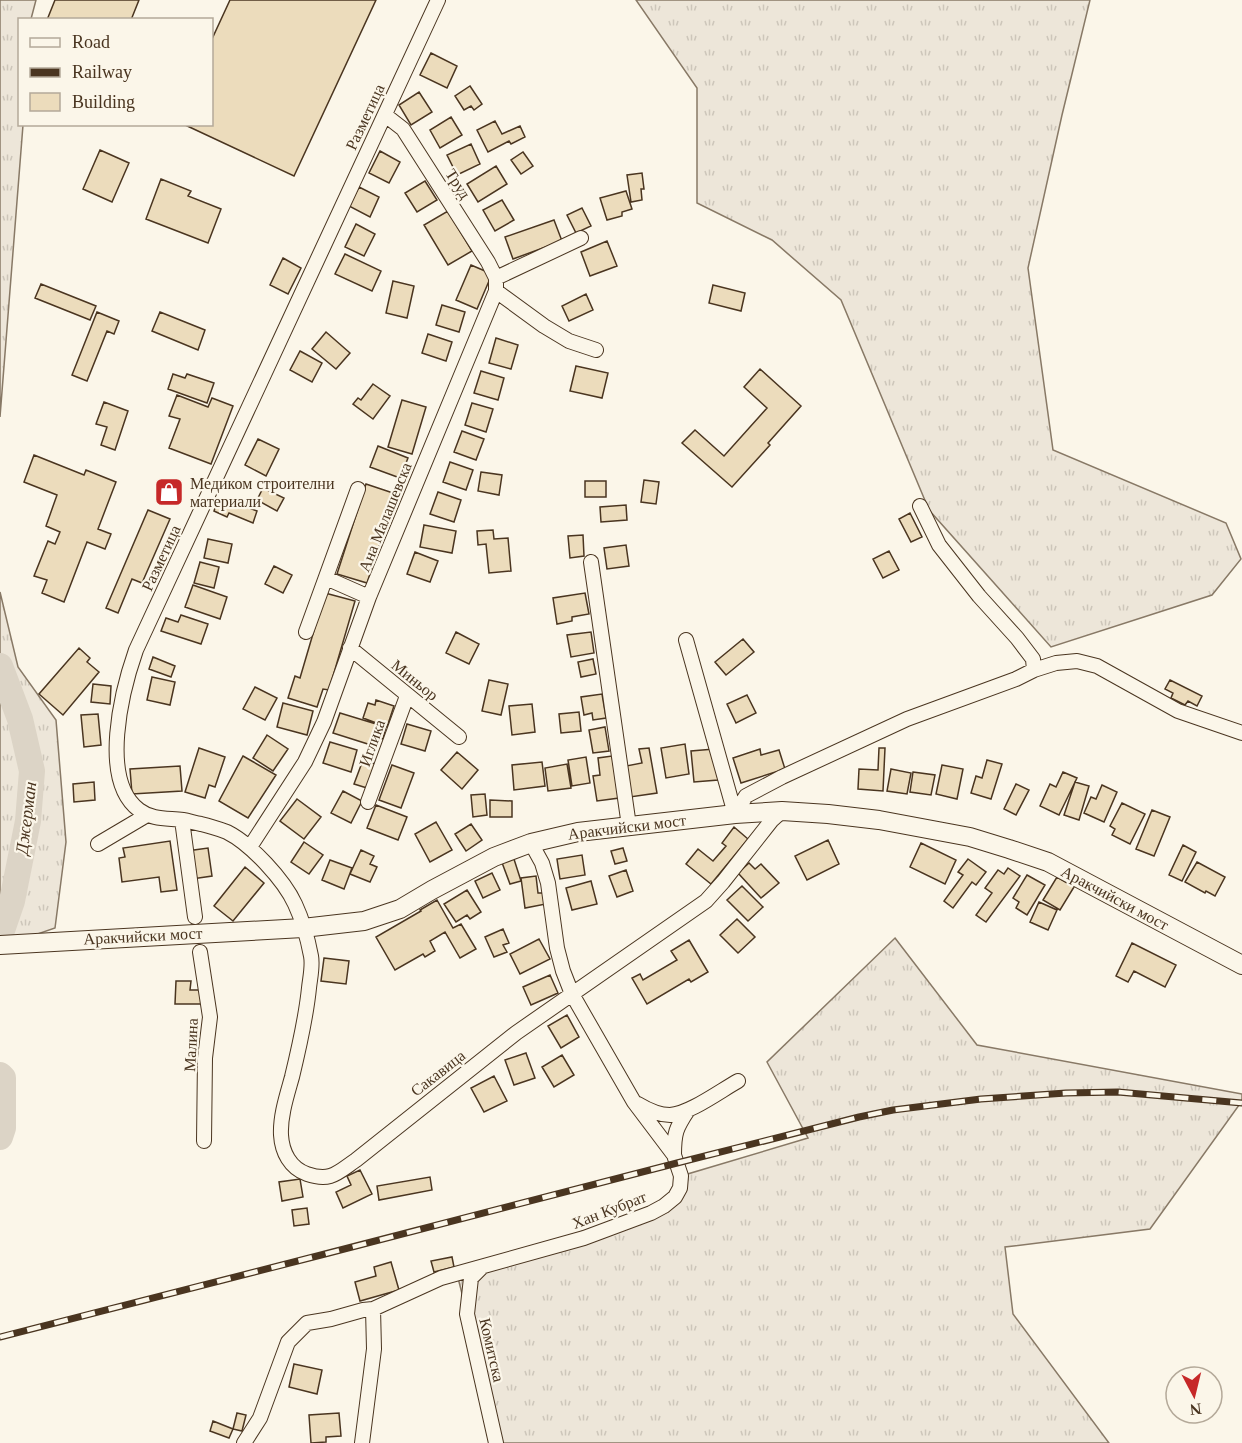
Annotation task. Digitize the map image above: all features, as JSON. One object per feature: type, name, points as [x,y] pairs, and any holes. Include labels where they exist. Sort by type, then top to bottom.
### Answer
[{"type":"main road","name":"Аракчийски мост","points":[[0,945],[303,928],[364,921],[400,909],[494,857],[531,843],[578,832],[735,814],[782,811],[879,820],[970,837],[1048,862],[1242,965]]},
{"type":"street","name":"Разметица","points":[[147,815],[131,801],[118,773],[117,747],[122,703],[133,658],[438,0]]},
{"type":"street","name":"Труд","points":[[385,115],[403,129],[488,262],[496,284],[544,326],[569,341],[596,350]]},
{"type":"street","points":[[496,284],[582,238]]},
{"type":"street","name":"Ана Малашевска","points":[[249,847],[304,762],[324,722],[369,597],[496,284]]},
{"type":"street","points":[[306,632],[358,489]]},
{"type":"street","points":[[920,506],[939,545],[979,596],[1017,638],[1033,660],[1034,670]]},
{"type":"street","points":[[591,562],[629,826]]},
{"type":"street","points":[[326,578],[369,597]]},
{"type":"street","points":[[686,640],[735,814]]},
{"type":"street","name":"Миньор","points":[[350,648],[459,737]]},
{"type":"street","points":[[735,814],[746,796],[783,777],[907,719],[1056,663],[1077,661],[1096,666],[1178,711],[1242,734]]},
{"type":"street","name":"Иглика","points":[[368,802],[407,696]]},
{"type":"street","name":"Сакавица","points":[[303,928],[312,959],[309,993],[285,1106],[281,1133],[283,1150],[291,1164],[302,1172],[317,1177],[333,1176],[516,1033],[706,901],[772,820],[782,811]]},
{"type":"street","points":[[98,844],[147,815],[182,820],[227,833],[249,847],[287,890],[298,910],[303,928]]},
{"type":"street","points":[[182,820],[195,917]]},
{"type":"street","name":"Хан Кубрат","points":[[244,1443],[260,1418],[288,1342],[307,1323],[373,1309],[441,1278],[584,1238],[651,1213],[675,1197],[680,1188],[681,1176],[674,1155],[634,1102],[572,994],[557,948],[545,873],[531,843]]},
{"type":"street","name":"Малина","points":[[200,952],[210,1017],[206,1059],[204,1141]]},
{"type":"street","points":[[634,1102],[651,1112],[670,1114],[688,1110],[738,1081]]},
{"type":"street","points":[[674,1155],[674,1137],[678,1125],[688,1110]]},
{"type":"street","name":"Комитска","points":[[481,1268],[471,1278],[467,1314],[496,1443]]},
{"type":"street","points":[[362,1443],[374,1349],[373,1309]]},
{"type":"green space","points":[[0,0],[36,0],[31,18],[18,18],[18,126],[23,126],[0,417]]},
{"type":"green space","points":[[636,0],[1090,0],[1028,268],[1053,450],[1226,523],[1241,559],[1212,595],[1051,647],[929,510],[841,300],[772,240],[697,203],[697,88]]},
{"type":"green space","points":[[0,592],[18,667],[56,720],[66,842],[55,928],[0,947]]},
{"type":"green space","points":[[895,938],[977,1045],[1242,1094],[1242,1101],[1150,1229],[1005,1247],[1013,1314],[1109,1443],[500,1443],[457,1274],[664,1206],[681,1176],[808,1138],[767,1062]]},
{"type":"building","points":[[55,0],[139,0],[132,18],[48,18]]},
{"type":"building","points":[[230,0],[376,0],[294,176],[187,126],[213,126],[213,37]]},
{"type":"building","points":[[431,53],[457,66],[447,88],[420,75]]},
{"type":"building","points":[[470,86],[482,104],[474,110],[471,106],[464,110],[455,96]]},
{"type":"building","points":[[419,92],[432,112],[411,125],[399,105]]},
{"type":"building","points":[[451,117],[462,135],[440,148],[430,130]]},
{"type":"building","points":[[495,121],[502,134],[520,126],[525,137],[511,144],[509,141],[488,152],[477,130]]},
{"type":"building","points":[[471,144],[480,164],[457,175],[447,155]]},
{"type":"building","points":[[100,150],[129,163],[112,202],[83,189]]},
{"type":"building","points":[[380,151],[400,162],[389,183],[369,173]]},
{"type":"building","points":[[523,152],[533,166],[521,174],[511,160]]},
{"type":"building","points":[[496,166],[507,184],[478,202],[467,184]]},
{"type":"building","points":[[642,173],[644,189],[641,189],[642,200],[631,202],[627,175]]},
{"type":"building","points":[[161,179],[191,191],[188,196],[221,209],[208,243],[146,219]]},
{"type":"building","points":[[425,181],[437,200],[417,212],[405,193]]},
{"type":"building","points":[[359,187],[379,197],[370,217],[349,206]]},
{"type":"building","points":[[626,191],[632,209],[622,212],[622,216],[607,220],[600,198]]},
{"type":"building","points":[[502,200],[514,220],[495,231],[483,210]]},
{"type":"building","points":[[582,208],[591,226],[576,233],[567,215]]},
{"type":"building","points":[[448,211],[472,251],[448,265],[424,225]]},
{"type":"building","points":[[554,220],[562,241],[513,259],[505,237]]},
{"type":"building","points":[[356,224],[375,234],[364,256],[345,247]]},
{"type":"building","points":[[607,241],[617,266],[590,276],[581,252]]},
{"type":"building","points":[[345,254],[381,271],[372,291],[335,274]]},
{"type":"building","points":[[283,258],[301,268],[288,294],[270,285]]},
{"type":"building","points":[[471,265],[492,274],[477,309],[456,300]]},
{"type":"building","points":[[393,281],[414,286],[407,318],[386,313]]},
{"type":"building","points":[[41,284],[96,306],[90,320],[35,298]]},
{"type":"building","points":[[713,285],[745,293],[741,311],[709,303]]},
{"type":"building","points":[[586,294],[593,310],[569,321],[562,306]]},
{"type":"building","points":[[442,305],[465,312],[459,332],[436,325]]},
{"type":"building","points":[[97,312],[119,321],[114,334],[107,331],[87,381],[72,375]]},
{"type":"building","points":[[160,312],[205,330],[198,350],[152,331]]},
{"type":"building","points":[[326,332],[350,353],[336,369],[312,349]]},
{"type":"building","points":[[428,334],[452,342],[446,361],[422,353]]},
{"type":"building","points":[[496,338],[518,345],[511,369],[489,363]]},
{"type":"building","points":[[300,351],[322,363],[312,382],[290,370]]},
{"type":"building","points":[[576,366],[608,373],[602,398],[570,391]]},
{"type":"building","points":[[760,369],[801,406],[732,487],[682,443],[695,430],[724,456],[767,408],[744,387]]},
{"type":"building","points":[[481,371],[504,378],[498,400],[474,393]]},
{"type":"building","points":[[173,374],[185,378],[187,374],[214,383],[207,403],[168,389]]},
{"type":"building","points":[[373,384],[390,396],[373,419],[353,404],[358,398],[361,400]]},
{"type":"building","points":[[177,395],[208,407],[212,398],[233,406],[211,464],[169,448],[180,419],[169,416]]},
{"type":"building","points":[[402,400],[426,407],[412,454],[388,447]]},
{"type":"building","points":[[104,402],[128,411],[115,450],[101,445],[107,427],[96,424]]},
{"type":"building","points":[[472,403],[493,409],[486,432],[465,425]]},
{"type":"building","points":[[462,431],[484,439],[476,460],[454,452]]},
{"type":"building","points":[[258,439],[279,449],[266,476],[245,465]]},
{"type":"building","points":[[378,446],[408,458],[400,478],[370,467]]},
{"type":"building","points":[[34,455],[84,475],[86,470],[116,482],[98,529],[111,534],[105,549],[87,542],[64,602],[42,593],[47,580],[34,576],[48,541],[55,544],[60,532],[46,526],[57,495],[24,482]]},
{"type":"building","points":[[450,462],[473,470],[466,490],[443,482]]},
{"type":"building","points":[[481,472],[502,475],[499,495],[478,491]]},
{"type":"building","points":[[644,480],[659,482],[656,504],[641,502]]},
{"type":"building","points":[[585,481],[606,481],[606,497],[585,497]]},
{"type":"building","points":[[366,484],[396,494],[367,583],[337,574]]},
{"type":"building","points":[[263,488],[284,498],[277,511],[257,500]]},
{"type":"building","points":[[438,492],[461,500],[454,522],[430,514]]},
{"type":"building","points":[[218,499],[233,505],[234,502],[257,511],[253,523],[229,513],[227,517],[214,511]]},
{"type":"building","points":[[626,505],[627,520],[601,522],[600,507]]},
{"type":"building","points":[[148,510],[170,519],[142,583],[132,579],[118,613],[106,608]]},
{"type":"building","points":[[910,513],[922,537],[911,542],[899,519]]},
{"type":"building","points":[[424,525],[456,531],[452,553],[420,547]]},
{"type":"building","points":[[493,530],[494,539],[508,538],[511,571],[489,573],[486,544],[478,545],[477,531]]},
{"type":"building","points":[[583,535],[584,556],[570,558],[568,536]]},
{"type":"building","points":[[208,539],[232,544],[228,563],[204,558]]},
{"type":"building","points":[[626,545],[629,566],[607,569],[604,548]]},
{"type":"building","points":[[889,551],[899,570],[883,578],[873,559]]},
{"type":"building","points":[[415,552],[438,561],[430,582],[407,574]]},
{"type":"building","points":[[200,562],[219,567],[214,588],[194,583]]},
{"type":"building","points":[[274,566],[292,575],[283,593],[265,584]]},
{"type":"building","points":[[193,585],[227,597],[220,619],[185,607]]},
{"type":"building","points":[[325,593],[355,601],[329,690],[323,689],[317,707],[288,698],[295,676],[300,678]]},
{"type":"building","points":[[585,593],[589,614],[572,617],[572,621],[557,624],[553,598]]},
{"type":"building","points":[[181,615],[208,624],[201,644],[161,631],[166,618],[178,622]]},
{"type":"building","points":[[456,632],[479,644],[469,664],[446,653]]},
{"type":"building","points":[[591,632],[594,653],[571,657],[567,635]]},
{"type":"building","points":[[743,639],[754,652],[726,675],[715,662]]},
{"type":"building","points":[[79,648],[90,658],[87,662],[99,672],[63,715],[39,694]]},
{"type":"building","points":[[153,657],[175,666],[171,677],[149,669]]},
{"type":"building","points":[[593,659],[596,674],[581,677],[578,662]]},
{"type":"building","points":[[152,677],[175,682],[170,705],[147,700]]},
{"type":"building","points":[[489,680],[508,684],[501,715],[482,711]]},
{"type":"building","points":[[1170,680],[1202,696],[1197,706],[1188,701],[1185,705],[1171,698],[1173,693],[1165,689]]},
{"type":"building","points":[[93,684],[111,686],[110,704],[91,702]]},
{"type":"building","points":[[255,687],[277,698],[265,720],[243,709]]},
{"type":"building","points":[[602,694],[606,718],[593,720],[592,713],[584,715],[581,697]]},
{"type":"building","points":[[747,695],[756,713],[736,723],[727,704]]},
{"type":"building","points":[[376,700],[394,706],[387,727],[363,718],[368,703],[375,705]]},
{"type":"building","points":[[283,703],[313,711],[307,735],[277,727]]},
{"type":"building","points":[[532,704],[535,732],[512,735],[509,706]]},
{"type":"building","points":[[579,712],[581,731],[561,733],[559,714]]},
{"type":"building","points":[[340,713],[386,727],[383,739],[374,736],[371,745],[333,733]]},
{"type":"building","points":[[98,714],[101,745],[84,747],[81,715]]},
{"type":"building","points":[[407,724],[431,731],[425,751],[401,744]]},
{"type":"building","points":[[605,727],[609,751],[593,753],[589,730]]},
{"type":"building","points":[[267,735],[288,749],[273,771],[253,758]]},
{"type":"building","points":[[330,742],[357,750],[351,772],[323,763]]},
{"type":"building","points":[[685,744],[689,774],[666,778],[661,748]]},
{"type":"building","points":[[199,748],[225,757],[215,787],[209,785],[205,798],[185,792]]},
{"type":"building","points":[[649,748],[657,793],[630,797],[626,766],[642,763],[639,749]]},
{"type":"building","points":[[879,748],[885,748],[883,791],[858,789],[859,769],[878,770]]},
{"type":"building","points":[[714,749],[718,780],[694,782],[691,751]]},
{"type":"building","points":[[760,749],[761,755],[779,750],[785,769],[741,783],[733,758]]},
{"type":"building","points":[[457,752],[478,770],[462,789],[441,770]]},
{"type":"building","points":[[243,756],[276,775],[248,818],[219,801]]},
{"type":"building","points":[[612,756],[619,798],[597,801],[593,776],[600,775],[598,758]]},
{"type":"building","points":[[586,757],[590,783],[572,786],[568,760]]},
{"type":"building","points":[[363,760],[375,764],[367,788],[354,784]]},
{"type":"building","points":[[987,760],[1002,764],[991,799],[971,793],[976,776],[982,778]]},
{"type":"building","points":[[542,762],[545,786],[514,790],[512,765]]},
{"type":"building","points":[[567,764],[571,788],[548,791],[545,768]]},
{"type":"building","points":[[392,765],[414,773],[401,808],[379,800]]},
{"type":"building","points":[[942,765],[963,769],[957,799],[936,794]]},
{"type":"building","points":[[180,766],[182,791],[132,794],[130,769]]},
{"type":"building","points":[[891,769],[911,773],[907,794],[887,791]]},
{"type":"building","points":[[913,772],[935,775],[931,795],[910,792]]},
{"type":"building","points":[[1063,772],[1077,778],[1059,815],[1040,806],[1050,784],[1056,787]]},
{"type":"building","points":[[94,782],[95,800],[74,802],[73,784]]},
{"type":"building","points":[[1075,782],[1089,786],[1079,820],[1064,815]]},
{"type":"building","points":[[1016,784],[1029,790],[1016,815],[1004,809]]},
{"type":"building","points":[[1102,785],[1117,792],[1104,822],[1084,813],[1091,797],[1096,799]]},
{"type":"building","points":[[343,791],[362,801],[351,823],[331,813]]},
{"type":"building","points":[[485,794],[487,815],[473,817],[471,795]]},
{"type":"building","points":[[297,799],[321,817],[304,839],[280,821]]},
{"type":"building","points":[[490,800],[512,801],[512,817],[490,817]]},
{"type":"building","points":[[1122,803],[1145,814],[1130,844],[1112,835],[1115,829],[1110,826]]},
{"type":"building","points":[[376,805],[407,817],[398,840],[367,828]]},
{"type":"building","points":[[1152,810],[1170,817],[1154,856],[1136,849]]},
{"type":"building","points":[[436,822],[452,850],[430,862],[415,834]]},
{"type":"building","points":[[471,824],[482,840],[466,851],[455,834]]},
{"type":"building","points":[[734,827],[748,839],[711,884],[686,864],[698,849],[713,861],[726,846],[722,843]]},
{"type":"building","points":[[828,840],[839,864],[807,880],[795,856]]},
{"type":"building","points":[[170,841],[177,890],[161,892],[159,877],[122,882],[119,858],[125,857],[123,848]]},
{"type":"building","points":[[304,842],[323,855],[309,874],[291,862]]},
{"type":"building","points":[[921,843],[956,860],[945,884],[910,867]]},
{"type":"building","points":[[1183,845],[1196,852],[1182,881],[1169,875]]},
{"type":"building","points":[[208,848],[212,876],[192,879],[187,851]]},
{"type":"building","points":[[623,848],[627,861],[615,864],[611,851]]},
{"type":"building","points":[[361,850],[374,856],[370,864],[377,867],[370,882],[350,874]]},
{"type":"building","points":[[582,855],[585,875],[560,879],[557,859]]},
{"type":"building","points":[[513,856],[521,881],[510,884],[501,860]]},
{"type":"building","points":[[968,859],[986,872],[976,885],[972,882],[953,908],[944,901],[963,875],[958,872]]},
{"type":"building","points":[[330,860],[352,868],[344,889],[322,880]]},
{"type":"building","points":[[1197,862],[1225,877],[1215,896],[1185,882]]},
{"type":"building","points":[[749,863],[755,869],[761,864],[779,883],[761,898],[738,873]]},
{"type":"building","points":[[245,867],[264,883],[233,921],[214,906]]},
{"type":"building","points":[[1008,868],[1020,876],[986,922],[976,915],[992,893],[985,888],[998,870],[1004,874]]},
{"type":"building","points":[[626,870],[633,891],[617,897],[609,876]]},
{"type":"building","points":[[492,873],[500,890],[483,898],[475,881]]},
{"type":"building","points":[[1027,875],[1045,885],[1027,915],[1016,908],[1019,902],[1013,898]]},
{"type":"building","points":[[536,876],[538,893],[544,893],[546,904],[525,908],[521,878]]},
{"type":"building","points":[[1057,877],[1074,887],[1060,910],[1043,900]]},
{"type":"building","points":[[591,881],[597,904],[572,910],[566,888]]},
{"type":"building","points":[[742,886],[763,907],[748,921],[727,900]]},
{"type":"building","points":[[467,890],[481,912],[470,919],[467,915],[456,922],[444,904]]},
{"type":"building","points":[[437,900],[453,928],[461,924],[476,949],[460,958],[445,932],[430,941],[435,951],[425,957],[423,954],[395,970],[376,937]]},
{"type":"building","points":[[1039,902],[1057,910],[1048,930],[1030,922]]},
{"type":"building","points":[[737,919],[755,937],[738,953],[720,935]]},
{"type":"building","points":[[503,929],[509,943],[503,945],[507,952],[494,957],[485,937]]},
{"type":"building","points":[[539,939],[550,959],[520,974],[510,954]]},
{"type":"building","points":[[689,940],[708,972],[691,982],[689,979],[647,1004],[632,978],[640,974],[643,980],[677,960],[671,951]]},
{"type":"building","points":[[1132,943],[1176,965],[1165,987],[1134,971],[1128,982],[1116,976]]},
{"type":"building","points":[[324,958],[349,961],[346,984],[321,981]]},
{"type":"building","points":[[550,975],[558,993],[531,1005],[523,987]]},
{"type":"building","points":[[176,981],[191,981],[190,990],[202,990],[202,1004],[175,1004]]},
{"type":"building","points":[[567,1015],[579,1037],[561,1048],[548,1026]]},
{"type":"building","points":[[526,1053],[535,1078],[514,1085],[505,1060]]},
{"type":"building","points":[[562,1055],[574,1075],[554,1087],[542,1067]]},
{"type":"building","points":[[494,1076],[507,1101],[484,1112],[471,1088]]},
{"type":"building","points":[[360,1170],[372,1194],[343,1208],[336,1192],[351,1185],[347,1176]]},
{"type":"building","points":[[430,1177],[432,1190],[379,1200],[377,1186]]},
{"type":"building","points":[[300,1179],[303,1197],[282,1201],[279,1182]]},
{"type":"building","points":[[307,1208],[309,1224],[294,1226],[292,1210]]},
{"type":"building","points":[[452,1257],[454,1267],[434,1272],[431,1261]]},
{"type":"building","points":[[391,1262],[399,1290],[360,1301],[355,1282],[376,1276],[374,1267]]},
{"type":"building","points":[[294,1364],[322,1370],[317,1394],[289,1387]]},
{"type":"building","points":[[237,1413],[246,1415],[242,1431],[233,1429]]},
{"type":"building","points":[[339,1413],[341,1436],[326,1437],[326,1442],[311,1443],[309,1415]]},
{"type":"building","points":[[213,1421],[233,1429],[229,1438],[210,1431]]},
{"type":"waterway","name":"Джерман","points":[[0,666],[20,719],[32,771],[28,821],[12,901],[0,936]]},
{"type":"waterway","name":"Джерман","points":[[0,1075],[3,1078],[3,1128],[0,1137]]},
{"type":"railway","points":[[0,1337],[677,1163],[893,1110],[981,1099],[1066,1093],[1118,1092],[1242,1103]]},
{"type":"place","name":"Медиком строителни материали","points":[[169,492]]}]
